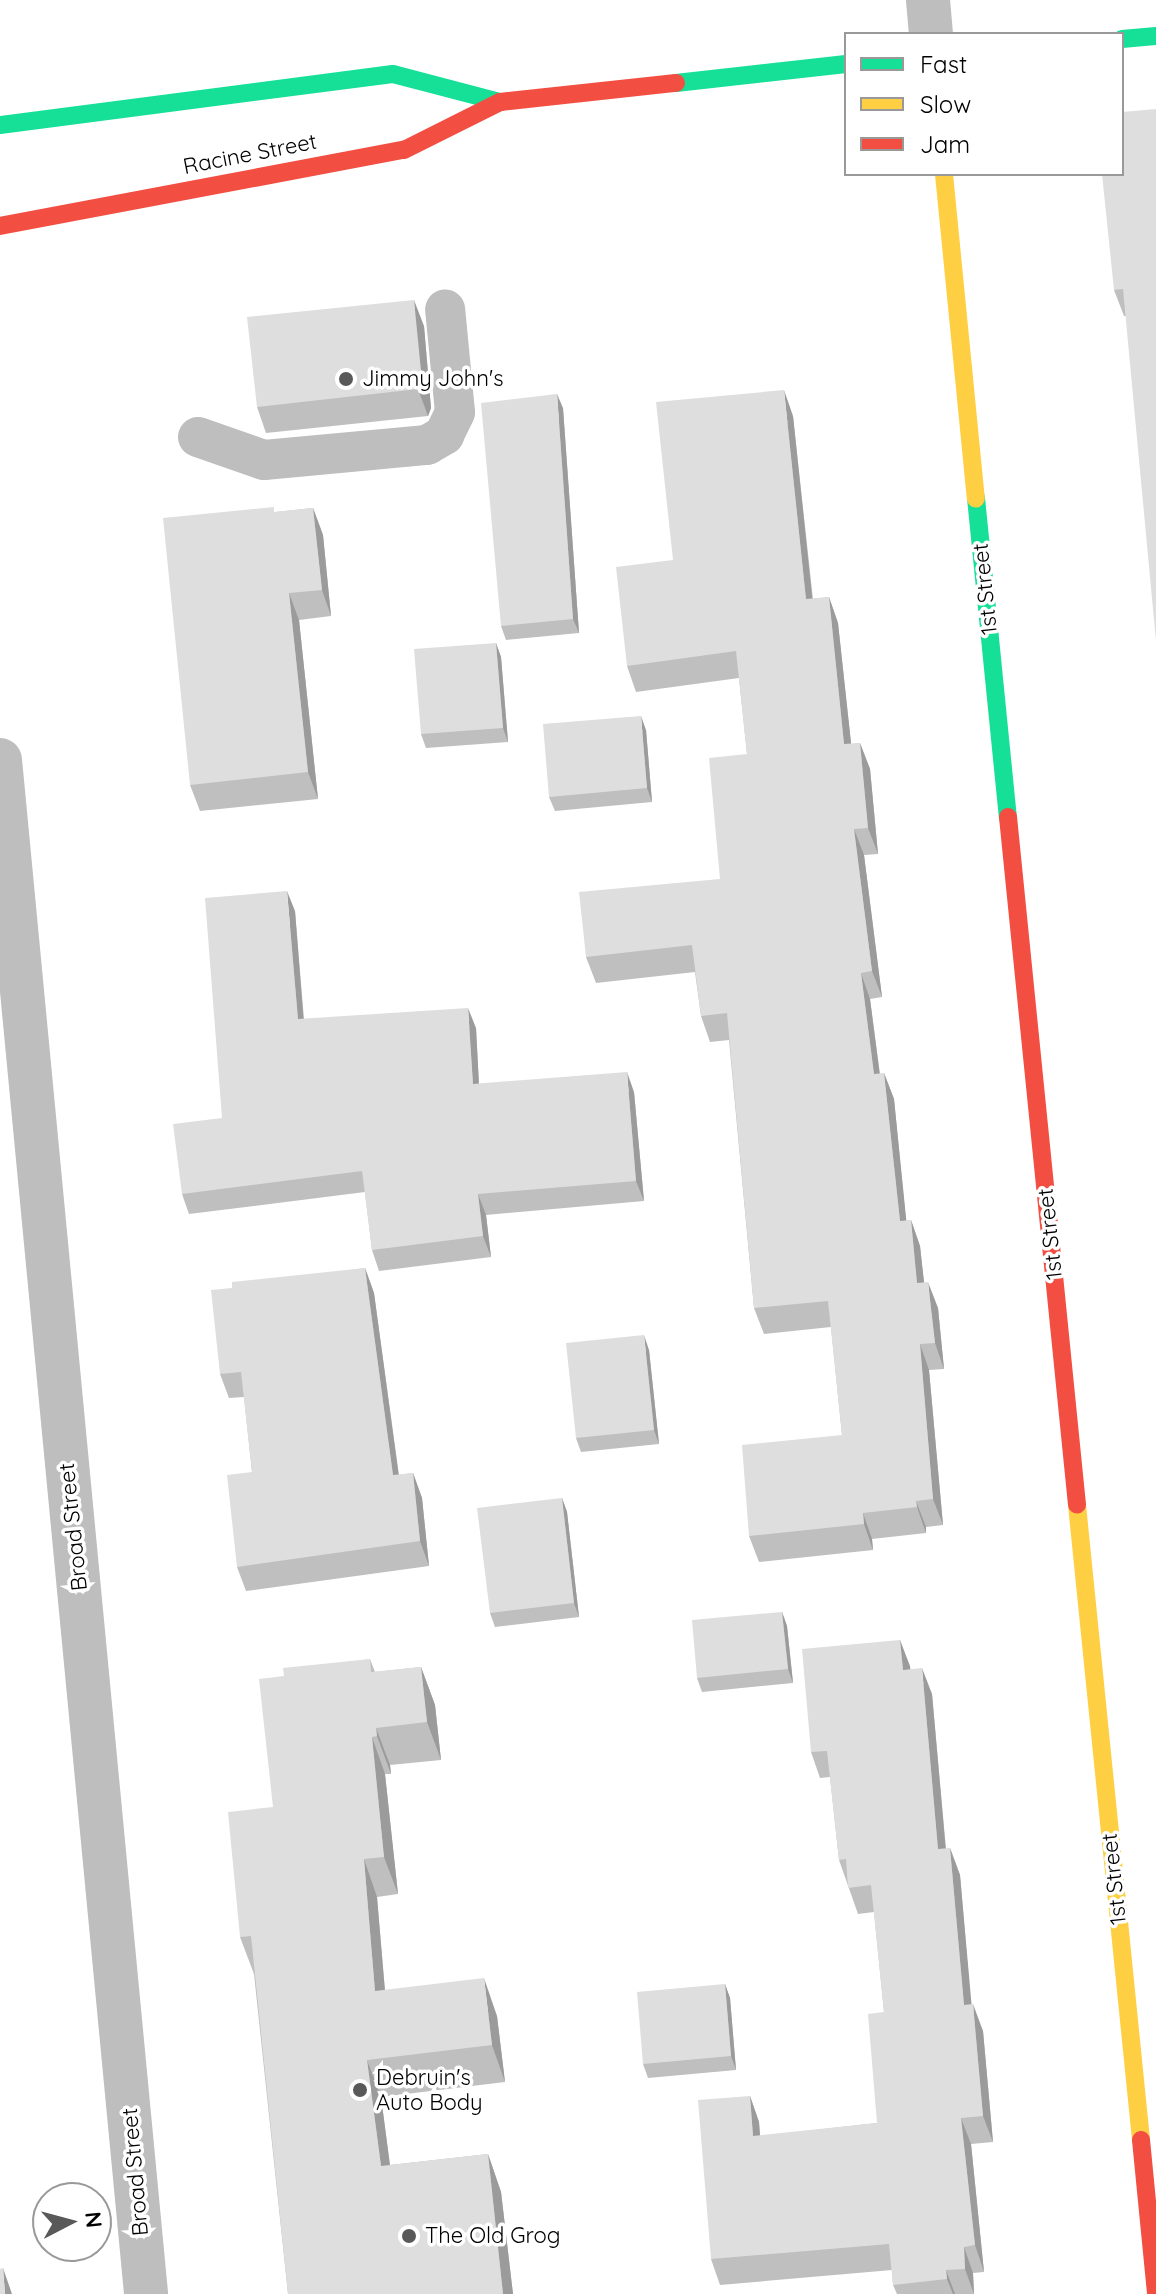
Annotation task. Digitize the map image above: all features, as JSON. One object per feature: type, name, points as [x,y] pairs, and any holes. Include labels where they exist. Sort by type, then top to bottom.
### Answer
[{"type":"street","points":[[928,0],[931,32]]},
{"type":"street","points":[[1124,39],[1156,36]]},
{"type":"street","name":"Racine Street","points":[[0,226],[404,150],[500,102],[844,64]]},
{"type":"street","name":"Racine Street","points":[[0,125],[393,74],[500,102]]},
{"type":"street","name":"1st Street","points":[[944,176],[1156,2294]]},
{"type":"street","name":"Broad Street","points":[[0,760],[146,2294]]},
{"type":"lane","points":[[198,437],[264,460],[427,445],[444,435],[455,412],[445,309]]},
{"type":"building","points":[[1156,109],[1156,641],[1123,289],[1114,290],[1102,176],[1124,176],[1124,112]]},
{"type":"building","name":"Jimmy John's","points":[[414,300],[422,381],[418,389],[257,407],[247,317]]},
{"type":"building","points":[[784,390],[806,599],[829,597],[844,744],[860,743],[868,828],[854,829],[872,971],[861,973],[874,1074],[884,1073],[900,1221],[911,1220],[917,1283],[928,1282],[935,1343],[920,1344],[933,1499],[916,1501],[917,1507],[863,1513],[864,1524],[749,1536],[742,1445],[842,1435],[828,1301],[754,1308],[727,1013],[701,1016],[692,945],[586,957],[579,892],[720,879],[709,758],[747,754],[736,651],[627,666],[616,567],[673,560],[656,402]]},
{"type":"building","points":[[557,394],[573,619],[501,626],[481,403]]},
{"type":"building","points":[[274,507],[274,512],[313,508],[322,590],[289,593],[308,772],[190,785],[163,518]]},
{"type":"building","points":[[496,643],[503,728],[421,734],[414,649]]},
{"type":"building","points":[[641,716],[647,788],[549,797],[543,724]]},
{"type":"building","points":[[287,891],[298,1019],[468,1008],[473,1084],[627,1072],[636,1181],[478,1194],[483,1236],[372,1250],[362,1171],[182,1194],[173,1124],[222,1118],[205,898]]},
{"type":"building","points":[[365,1268],[393,1475],[413,1473],[420,1541],[237,1567],[227,1475],[252,1472],[241,1372],[220,1374],[211,1290],[232,1288],[232,1282]]},
{"type":"building","points":[[644,1335],[654,1430],[576,1438],[566,1343]]},
{"type":"building","points":[[562,1498],[574,1603],[490,1613],[477,1508]]},
{"type":"building","points":[[782,1612],[788,1669],[697,1678],[692,1620]]},
{"type":"building","points":[[900,1640],[903,1670],[922,1668],[938,1849],[950,1848],[964,2005],[973,2004],[983,2116],[961,2118],[975,2245],[964,2247],[965,2269],[946,2270],[947,2279],[893,2285],[889,2244],[711,2259],[698,2100],[750,2096],[753,2136],[877,2123],[868,2014],[884,2012],[871,1885],[848,1888],[846,1859],[839,1860],[827,1751],[811,1752],[802,1649]]},
{"type":"building","points":[[370,1659],[371,1672],[421,1667],[427,1722],[376,1728],[377,1736],[372,1737],[384,1857],[364,1859],[375,1991],[484,1978],[492,2045],[367,2060],[381,2166],[488,2154],[503,2294],[288,2294],[251,1936],[240,1937],[228,1812],[273,1807],[259,1679],[284,1676],[283,1668]]},
{"type":"building","points":[[725,1984],[731,2056],[643,2064],[637,1992]]},
{"type":"building","points":[[3,2268],[5,2294],[0,2294],[0,2269]]},
{"type":"traffic: fast","points":[[1124,39],[1156,36]]},
{"type":"traffic: fast","points":[[676,83],[844,64]]},
{"type":"traffic: fast","points":[[0,125],[393,74],[500,102]]},
{"type":"traffic: fast","points":[[976,498],[1008,817]]},
{"type":"traffic: slow","points":[[944,176],[976,498]]},
{"type":"traffic: slow","points":[[1077,1505],[1141,2140]]},
{"type":"traffic: jam","points":[[0,226],[404,150],[500,102],[676,83]]},
{"type":"traffic: jam","points":[[1008,817],[1077,1505]]},
{"type":"traffic: jam","points":[[1141,2140],[1156,2294]]},
{"type":"place","name":"Jimmy John's","points":[[346,379]]},
{"type":"place","name":"Debruin's Auto Body","points":[[360,2090]]},
{"type":"place","name":"The Old Grog","points":[[409,2236]]}]
